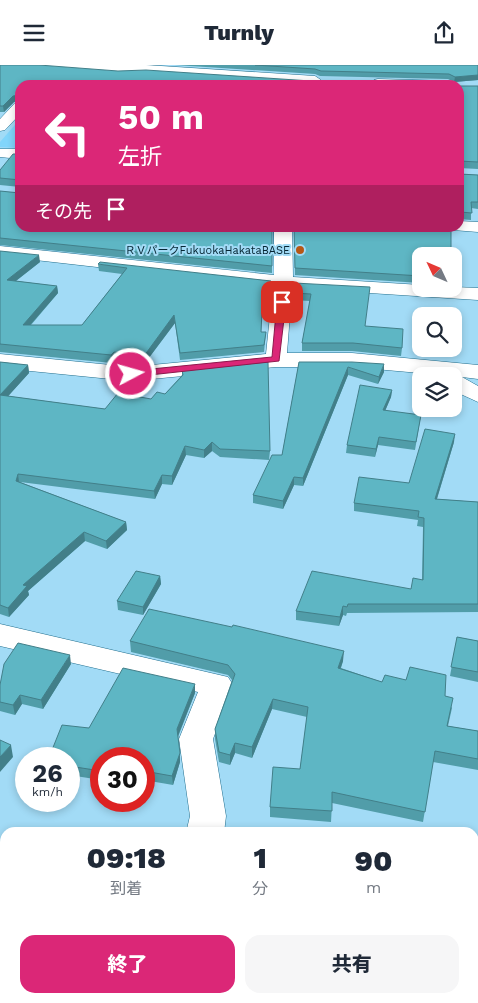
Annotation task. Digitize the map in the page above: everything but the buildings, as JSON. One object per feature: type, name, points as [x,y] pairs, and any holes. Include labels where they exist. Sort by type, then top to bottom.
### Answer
[{"type":"street","points":[[41,65],[118,71],[146,69],[273,71],[309,80]]},
{"type":"street","points":[[317,80],[318,65]]},
{"type":"street","points":[[45,79],[57,66]]},
{"type":"street","points":[[0,127],[15,111]]},
{"type":"street","points":[[0,153],[15,154]]},
{"type":"street","points":[[464,226],[478,227]]},
{"type":"street","points":[[276,359],[283,283],[283,232]]},
{"type":"street","points":[[0,251],[283,283],[478,294]]},
{"type":"street","points":[[0,361],[131,374],[276,359],[352,360],[400,367],[478,372]]},
{"type":"street","points":[[400,367],[412,370]]},
{"type":"street","points":[[462,386],[478,395]]},
{"type":"street","points":[[0,635],[217,685],[196,739],[208,816],[207,827]]},
{"type":"shaded area","points":[[15,125],[15,148],[0,147],[0,142]]},
{"type":"place","name":"ＲＶパークFukuokaHakataBASE","points":[[300,250]]},
{"type":"route","points":[[131,374],[276,359],[282,302]]}]
